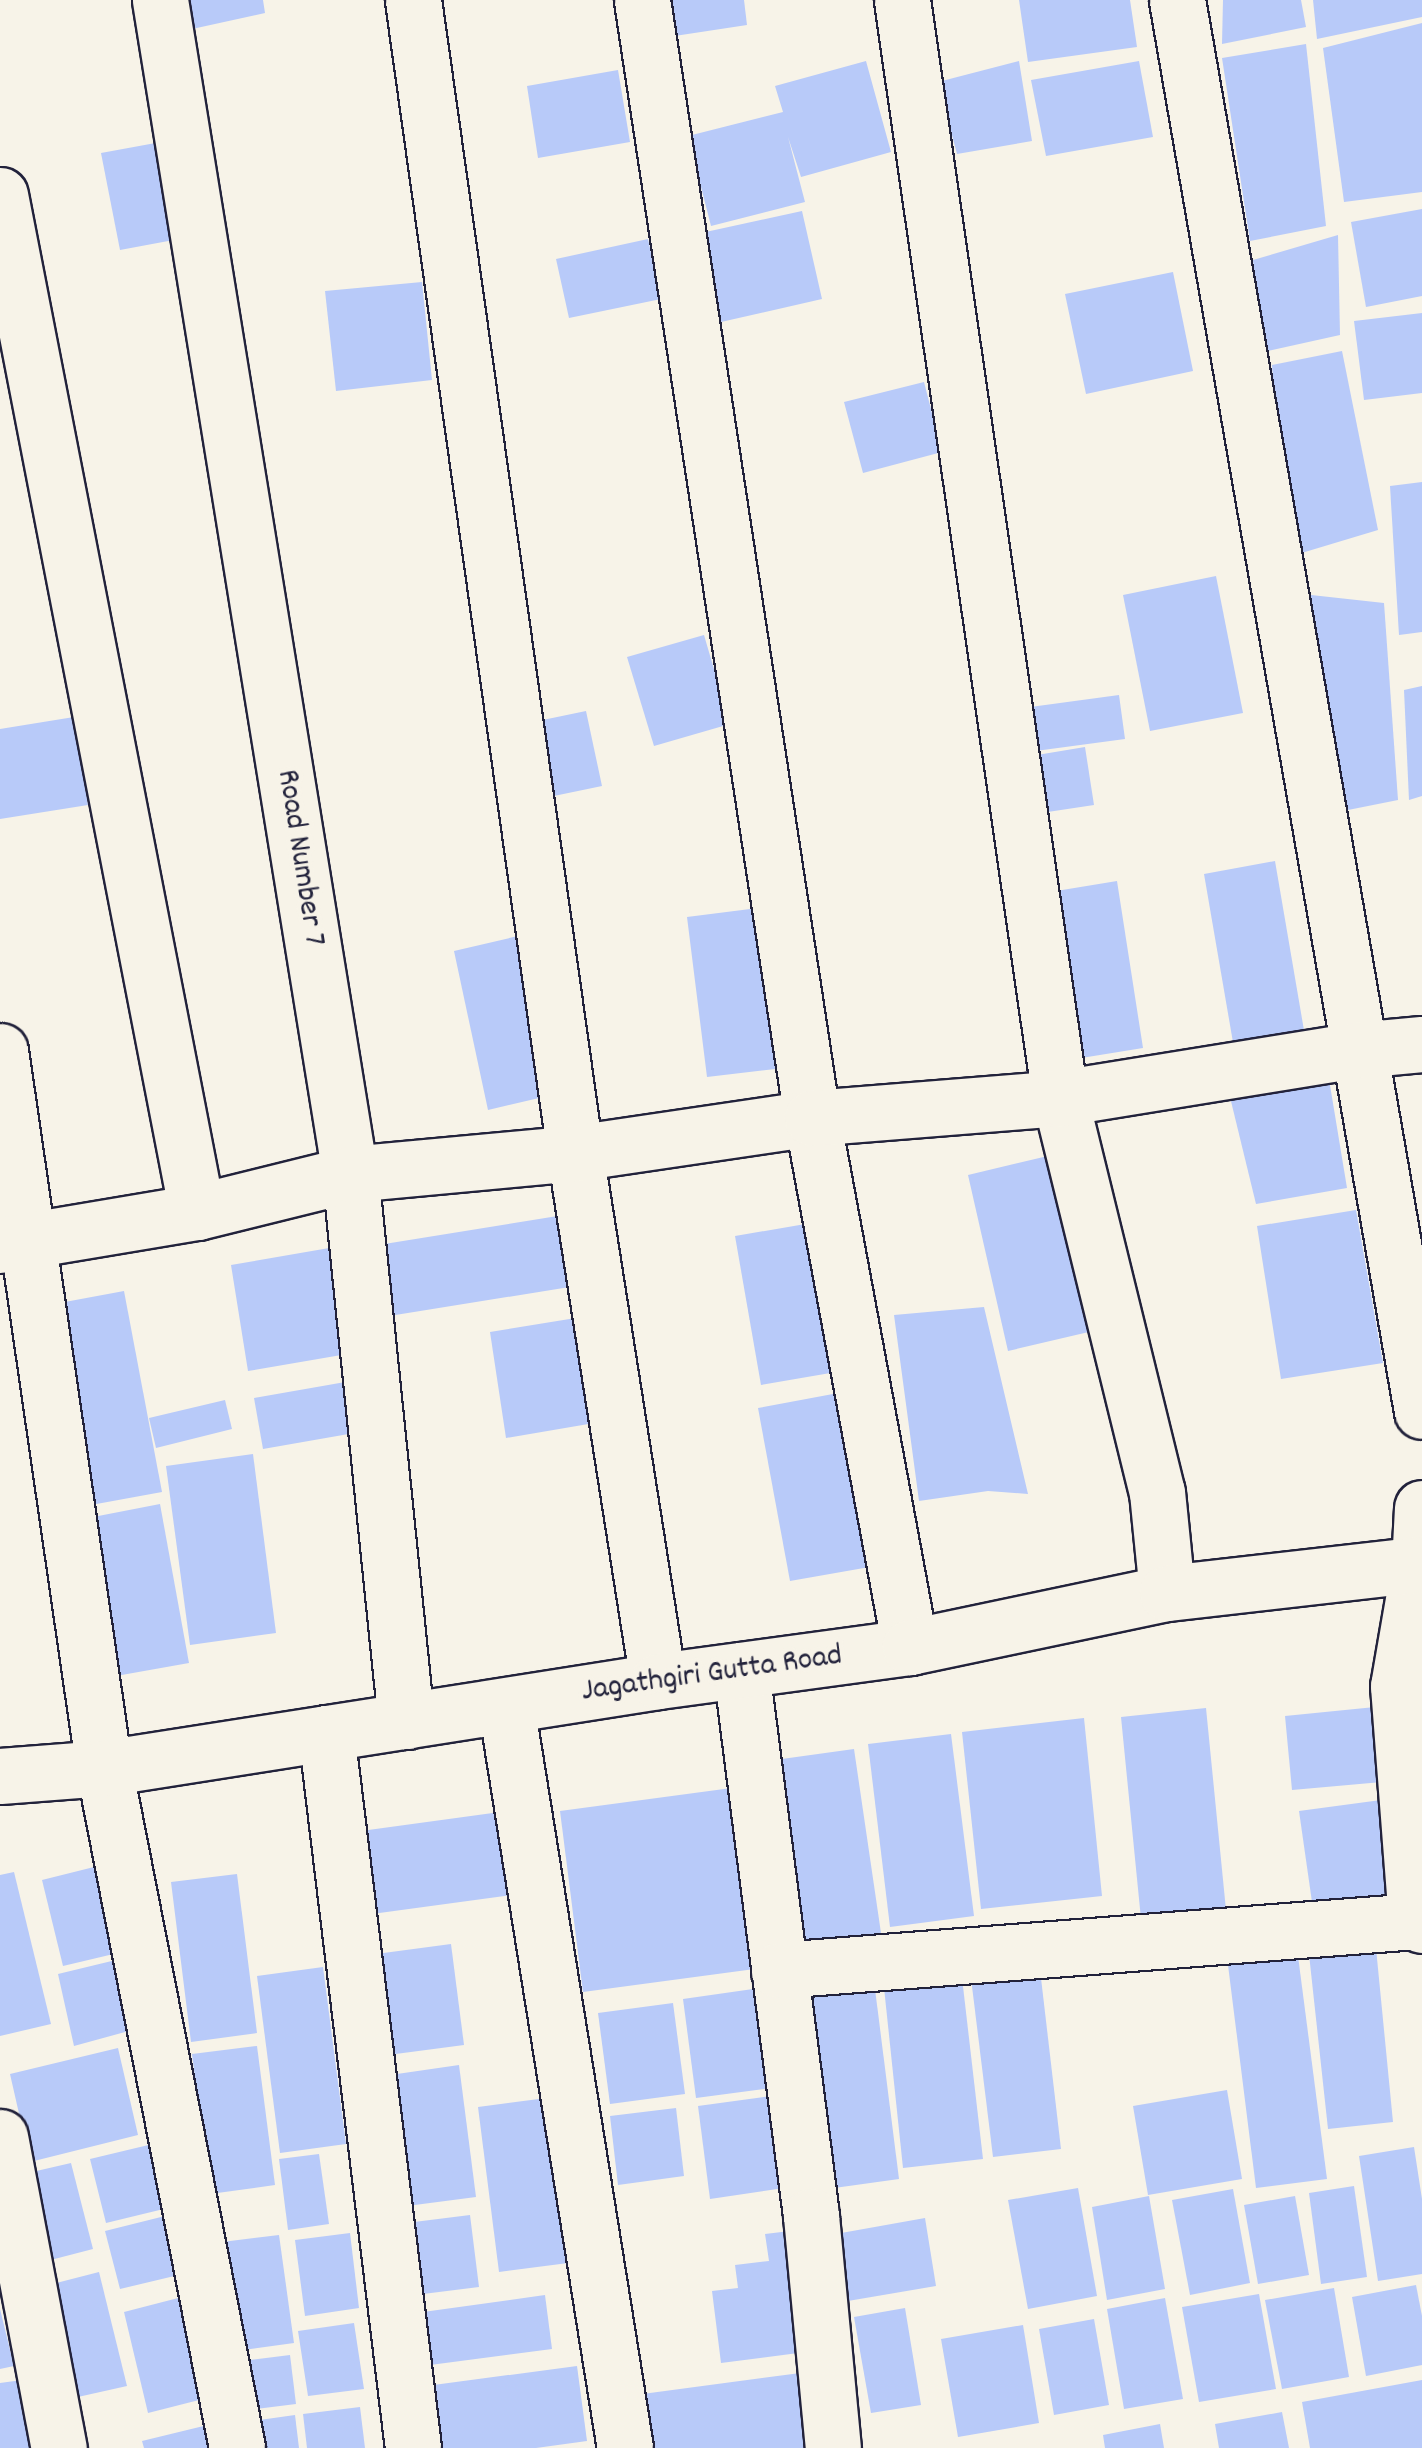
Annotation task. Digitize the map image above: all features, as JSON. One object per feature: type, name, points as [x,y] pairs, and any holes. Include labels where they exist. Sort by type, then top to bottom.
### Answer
[{"type":"street","name":"Road Number 7","points":[[160,0],[350,1174],[406,1721]]},
{"type":"street","points":[[414,0],[575,1154],[658,1680]]},
{"type":"street","points":[[642,0],[812,1118],[910,1647]]},
{"type":"street","points":[[902,0],[1060,1098],[1157,1492],[1167,1592]]},
{"type":"street","points":[[1177,0],[1422,1412]]},
{"type":"street","points":[[0,194],[197,1212]]},
{"type":"street","points":[[15,1241],[197,1212],[350,1174],[575,1154],[812,1118],[1060,1098],[1357,1050],[1422,1044]]},
{"type":"street","points":[[0,1051],[15,1241],[104,1768],[237,2448]]},
{"type":"street","points":[[779,1970],[1419,1923],[1398,1686],[1421,1564],[1422,1508]]},
{"type":"street","name":"Jagathgiri Gutta Road","points":[[0,1776],[104,1768],[658,1680],[910,1647],[1167,1592],[1421,1564]]},
{"type":"street","points":[[741,1670],[811,2216],[833,2448]]},
{"type":"street","points":[[506,1706],[625,2448]]},
{"type":"street","points":[[326,1733],[413,2448]]},
{"type":"street","points":[[0,2137],[60,2448]]},
{"type":"building","points":[[177,0],[263,0],[265,13],[183,31]]},
{"type":"building","points":[[663,0],[744,0],[747,25],[668,37]]},
{"type":"building","points":[[1019,0],[1130,0],[1137,47],[1028,62]]},
{"type":"building","points":[[1223,0],[1301,0],[1306,27],[1222,44]]},
{"type":"building","points":[[1313,0],[1422,0],[1422,17],[1317,39]]},
{"type":"building","points":[[1422,23],[1422,192],[1344,202],[1323,48]]},
{"type":"building","points":[[1306,44],[1326,226],[1250,241],[1222,58]]},
{"type":"building","points":[[866,61],[891,152],[801,177],[788,137],[805,202],[711,226],[688,136],[783,112],[775,86]]},
{"type":"building","points":[[1019,61],[1032,141],[957,154],[938,82]]},
{"type":"building","points":[[1139,61],[1153,137],[1046,156],[1031,80]]},
{"type":"building","points":[[618,70],[630,142],[538,158],[527,86]]},
{"type":"building","points":[[161,142],[179,239],[120,250],[101,153]]},
{"type":"building","points":[[1422,209],[1422,296],[1366,307],[1351,222]]},
{"type":"building","points":[[802,211],[822,299],[721,322],[701,233]]},
{"type":"building","points":[[1338,235],[1340,335],[1263,352],[1253,260]]},
{"type":"building","points":[[648,239],[661,299],[569,318],[556,259]]},
{"type":"building","points":[[1173,272],[1193,371],[1086,394],[1065,294]]},
{"type":"building","points":[[422,282],[432,380],[336,391],[325,291]]},
{"type":"building","points":[[1422,313],[1422,393],[1364,400],[1354,321]]},
{"type":"building","points":[[1342,351],[1378,530],[1285,558],[1272,365]]},
{"type":"building","points":[[924,382],[942,452],[863,473],[844,402]]},
{"type":"building","points":[[1422,482],[1422,632],[1399,635],[1390,486]]},
{"type":"building","points":[[1216,576],[1243,713],[1150,731],[1123,595]]},
{"type":"building","points":[[1302,594],[1384,603],[1398,800],[1318,816]]},
{"type":"building","points":[[704,635],[730,724],[654,746],[627,657]]},
{"type":"building","points":[[1422,686],[1422,796],[1409,800],[1404,690]]},
{"type":"building","points":[[1119,695],[1125,739],[1028,752],[1023,708]]},
{"type":"building","points":[[586,711],[602,786],[549,797],[533,722]]},
{"type":"building","points":[[74,717],[88,805],[0,819],[0,729]]},
{"type":"building","points":[[1085,747],[1094,805],[1041,813],[1031,756]]},
{"type":"building","points":[[1275,861],[1306,1042],[1235,1054],[1204,874]]},
{"type":"building","points":[[1117,881],[1143,1048],[1069,1060],[1044,893]]},
{"type":"building","points":[[773,906],[793,1067],[707,1077],[687,917]]},
{"type":"building","points":[[518,936],[552,1095],[488,1110],[454,951]]},
{"type":"building","points":[[1327,1067],[1347,1188],[1256,1204],[1229,1093]]},
{"type":"building","points":[[1052,1155],[1093,1331],[1008,1351],[968,1175]]},
{"type":"building","points":[[1356,1210],[1383,1363],[1281,1379],[1257,1226]]},
{"type":"building","points":[[570,1214],[582,1285],[383,1317],[372,1246]]},
{"type":"building","points":[[817,1222],[842,1371],[761,1385],[735,1236]]},
{"type":"building","points":[[335,1247],[353,1353],[248,1371],[231,1265]]},
{"type":"building","points":[[124,1291],[162,1492],[91,1505],[54,1304]]},
{"type":"building","points":[[984,1307],[1028,1494],[988,1491],[919,1501],[894,1315]]},
{"type":"building","points":[[588,1316],[606,1421],[506,1438],[490,1332]]},
{"type":"building","points":[[351,1381],[360,1432],[263,1449],[254,1398]]},
{"type":"building","points":[[849,1391],[881,1565],[790,1581],[758,1408]]},
{"type":"building","points":[[225,1400],[232,1429],[156,1448],[149,1418]]},
{"type":"building","points":[[253,1454],[276,1633],[190,1645],[166,1466]]},
{"type":"building","points":[[160,1504],[189,1663],[116,1676],[88,1518]]},
{"type":"building","points":[[1375,1707],[1382,1782],[1292,1790],[1285,1716]]},
{"type":"building","points":[[1206,1708],[1226,1910],[1141,1919],[1121,1717]]},
{"type":"building","points":[[1084,1718],[1102,1896],[981,1909],[962,1732]]},
{"type":"building","points":[[951,1734],[974,1916],[890,1927],[868,1744]]},
{"type":"building","points":[[854,1749],[881,1933],[788,1946],[761,1762]]},
{"type":"building","points":[[739,1787],[762,1968],[583,1992],[560,1811]]},
{"type":"building","points":[[1381,1800],[1396,1905],[1314,1916],[1299,1811]]},
{"type":"building","points":[[500,1812],[511,1895],[372,1914],[361,1831]]},
{"type":"building","points":[[102,1865],[122,1952],[63,1966],[42,1880]]},
{"type":"building","points":[[14,1872],[51,2024],[0,2036],[0,1875]]},
{"type":"building","points":[[237,1874],[257,2033],[191,2042],[171,1882]]},
{"type":"building","points":[[1375,1938],[1393,2122],[1328,2129],[1308,1945]]},
{"type":"building","points":[[451,1944],[464,2045],[388,2055],[376,1954]]},
{"type":"building","points":[[1298,1956],[1327,2179],[1256,2188],[1228,1965]]},
{"type":"building","points":[[120,1959],[136,2029],[74,2046],[58,1974]]},
{"type":"building","points":[[1039,1961],[1061,2149],[993,2157],[970,1970]]},
{"type":"building","points":[[323,1967],[346,2144],[280,2153],[257,1976]]},
{"type":"building","points":[[961,1969],[983,2159],[903,2168],[883,1978]]},
{"type":"building","points":[[874,1981],[899,2179],[827,2189],[802,1989]]},
{"type":"building","points":[[760,1988],[772,2088],[696,2098],[683,1999]]},
{"type":"building","points":[[673,2003],[685,2094],[610,2104],[598,2013]]},
{"type":"building","points":[[257,2046],[275,2185],[210,2194],[192,2054]]},
{"type":"building","points":[[118,2048],[138,2135],[30,2162],[10,2074]]},
{"type":"building","points":[[459,2065],[476,2197],[407,2206],[390,2075]]},
{"type":"building","points":[[1227,2090],[1242,2179],[1148,2195],[1133,2106]]},
{"type":"building","points":[[771,2096],[784,2188],[710,2199],[698,2106]]},
{"type":"building","points":[[554,2097],[576,2262],[499,2272],[478,2107]]},
{"type":"building","points":[[676,2108],[684,2176],[618,2185],[610,2116]]},
{"type":"building","points":[[161,2142],[176,2206],[106,2223],[90,2159]]},
{"type":"building","points":[[1414,2147],[1422,2199],[1422,2274],[1378,2281],[1359,2156]]},
{"type":"building","points":[[319,2154],[329,2224],[288,2230],[279,2159]]},
{"type":"building","points":[[71,2163],[93,2249],[39,2263],[19,2175]]},
{"type":"building","points":[[1354,2186],[1367,2277],[1321,2284],[1309,2193]]},
{"type":"building","points":[[1078,2188],[1097,2296],[1028,2309],[1008,2200]]},
{"type":"building","points":[[1233,2189],[1250,2283],[1190,2295],[1172,2200]]},
{"type":"building","points":[[1149,2196],[1165,2289],[1107,2300],[1092,2207]]},
{"type":"building","points":[[1295,2196],[1309,2275],[1258,2284],[1244,2205]]},
{"type":"building","points":[[173,2214],[187,2273],[120,2289],[105,2231]]},
{"type":"building","points":[[470,2215],[479,2287],[415,2295],[406,2223]]},
{"type":"building","points":[[925,2218],[936,2286],[842,2302],[830,2235]]},
{"type":"building","points":[[790,2231],[806,2352],[721,2363],[712,2291],[738,2288],[735,2265],[769,2261],[765,2234]]},
{"type":"building","points":[[350,2233],[359,2308],[305,2316],[295,2240]]},
{"type":"building","points":[[279,2235],[294,2343],[236,2351],[222,2242]]},
{"type":"building","points":[[99,2272],[127,2386],[60,2401],[33,2289]]},
{"type":"building","points":[[1416,2285],[1422,2316],[1422,2365],[1366,2376],[1352,2297]]},
{"type":"building","points":[[1334,2288],[1349,2377],[1282,2389],[1265,2300]]},
{"type":"building","points":[[1259,2294],[1276,2389],[1199,2402],[1182,2307]]},
{"type":"building","points":[[545,2295],[552,2349],[430,2365],[423,2312]]},
{"type":"building","points":[[182,2297],[207,2398],[148,2413],[124,2312]]},
{"type":"building","points":[[1165,2298],[1183,2399],[1124,2409],[1107,2309]]},
{"type":"building","points":[[905,2308],[921,2405],[871,2413],[854,2317]]},
{"type":"building","points":[[0,2309],[14,2366],[0,2369]]},
{"type":"building","points":[[1094,2319],[1109,2405],[1054,2415],[1039,2329]]},
{"type":"building","points":[[354,2323],[364,2389],[308,2396],[298,2331]]},
{"type":"building","points":[[1023,2325],[1039,2423],[958,2437],[941,2339]]},
{"type":"building","points":[[290,2355],[296,2404],[240,2411],[234,2362]]},
{"type":"building","points":[[577,2366],[587,2441],[536,2448],[435,2448],[426,2386]]},
{"type":"building","points":[[808,2372],[818,2448],[642,2448],[635,2395]]},
{"type":"building","points":[[22,2380],[33,2448],[0,2448],[0,2383]]},
{"type":"building","points":[[1422,2380],[1422,2448],[1310,2448],[1302,2402]]},
{"type":"building","points":[[360,2407],[365,2448],[307,2448],[303,2414]]},
{"type":"building","points":[[1282,2412],[1289,2448],[1219,2448],[1215,2424]]},
{"type":"building","points":[[295,2415],[299,2448],[248,2448],[245,2422]]},
{"type":"building","points":[[220,2422],[227,2448],[144,2448],[142,2441]]},
{"type":"building","points":[[1160,2424],[1164,2448],[1105,2448],[1103,2435]]}]
